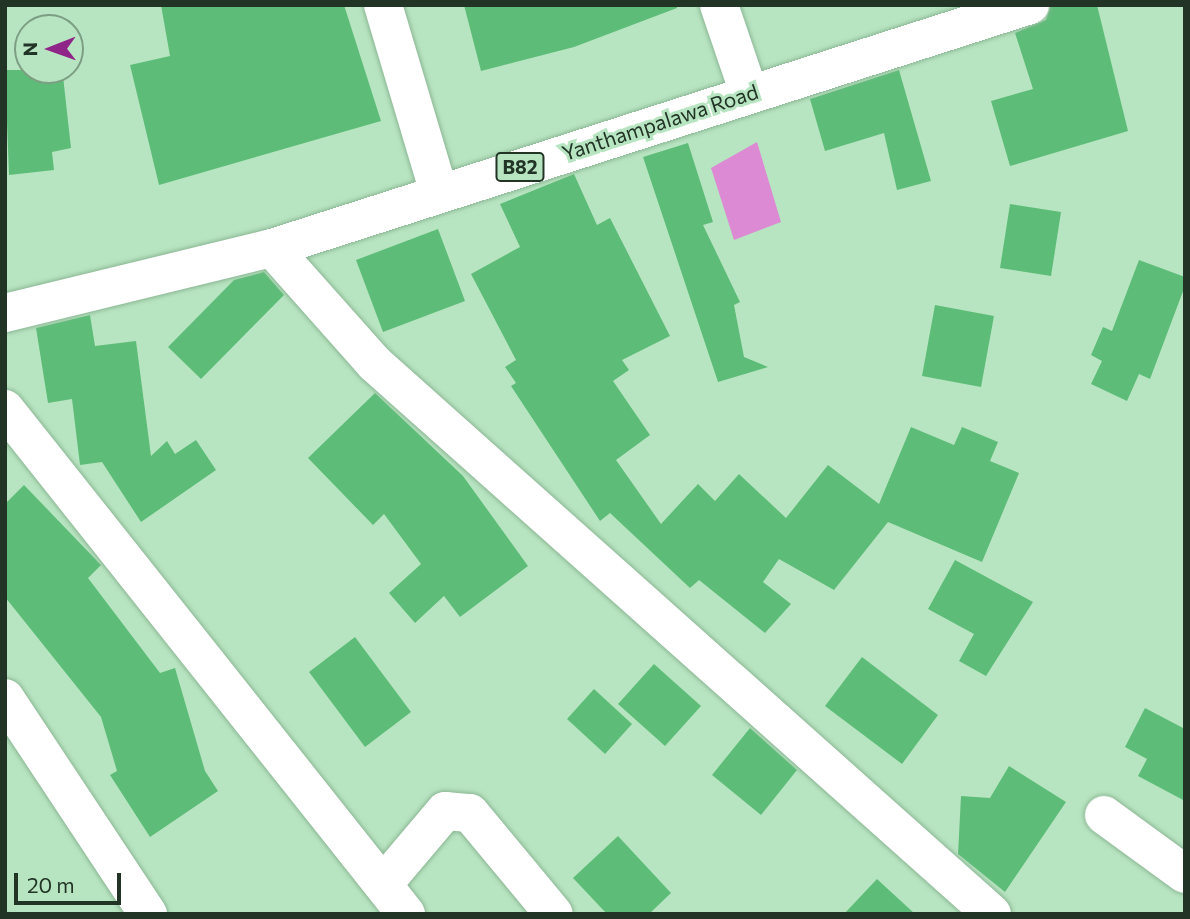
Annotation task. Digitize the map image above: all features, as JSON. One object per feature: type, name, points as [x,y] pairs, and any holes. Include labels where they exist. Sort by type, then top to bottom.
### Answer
[{"type":"street","points":[[383,5],[439,193]]},
{"type":"street","points":[[719,5],[749,93]]},
{"type":"street","name":"Yanthampalawa Road","points":[[5,313],[272,248],[1030,5]]},
{"type":"street","points":[[272,248],[374,363],[992,914]]},
{"type":"street","points":[[5,409],[385,882],[406,914]]},
{"type":"street","points":[[5,698],[148,914]]},
{"type":"street","points":[[385,882],[445,811],[470,813],[554,914]]},
{"type":"street","points":[[1104,815],[1185,874]]},
{"type":"shaded area","points":[[757,142],[781,222],[734,240],[711,168]]},
{"type":"building","points":[[161,5],[344,5],[381,121],[159,185],[130,65],[170,56]]},
{"type":"building","points":[[464,5],[677,5],[677,8],[574,47],[481,71]]},
{"type":"building","points":[[1051,5],[1097,5],[1128,131],[1010,166],[991,101],[1033,89],[1015,33],[1046,20]]},
{"type":"building","points":[[5,70],[14,70],[14,84],[64,84],[71,148],[52,152],[54,170],[9,175]]},
{"type":"building","points":[[899,70],[931,181],[897,190],[884,133],[825,151],[810,99]]},
{"type":"building","points":[[688,143],[713,222],[703,225],[740,302],[734,305],[744,357],[768,367],[718,382],[643,157]]},
{"type":"building","points":[[574,174],[597,225],[610,218],[670,336],[622,360],[629,370],[613,381],[650,435],[616,460],[661,524],[698,484],[715,501],[739,474],[786,518],[828,465],[879,504],[911,427],[954,445],[962,427],[998,442],[990,461],[1019,473],[982,562],[888,522],[834,590],[779,559],[763,582],[791,604],[765,633],[699,580],[690,588],[610,513],[600,521],[511,386],[516,383],[505,367],[516,360],[471,274],[520,247],[500,204]]},
{"type":"building","points":[[1010,204],[1061,212],[1051,276],[1000,268]]},
{"type":"building","points":[[438,229],[465,301],[383,332],[356,260]]},
{"type":"building","points":[[1139,260],[1185,277],[1185,286],[1150,379],[1139,374],[1127,401],[1091,384],[1102,361],[1091,355],[1103,327],[1112,331]]},
{"type":"building","points":[[264,272],[284,295],[201,379],[168,347],[234,280]]},
{"type":"building","points":[[935,305],[994,316],[981,387],[922,376]]},
{"type":"building","points":[[90,315],[95,346],[136,341],[151,456],[167,441],[175,454],[196,440],[216,470],[141,522],[102,462],[80,465],[72,399],[48,403],[36,328]]},
{"type":"building","points":[[375,393],[463,476],[528,566],[460,617],[444,596],[415,623],[389,593],[421,564],[384,514],[373,525],[308,458]]},
{"type":"building","points":[[24,485],[101,565],[88,578],[160,673],[175,668],[205,771],[218,791],[150,837],[110,775],[117,771],[101,717],[5,597],[5,504]]},
{"type":"building","points":[[955,560],[1033,602],[986,676],[959,661],[974,634],[928,609]]},
{"type":"building","points":[[355,637],[411,712],[365,747],[309,672]]},
{"type":"building","points":[[862,657],[938,715],[902,764],[825,706]]},
{"type":"building","points":[[654,664],[701,706],[665,746],[618,704]]},
{"type":"building","points":[[594,689],[632,724],[605,754],[567,719]]},
{"type":"building","points":[[1145,708],[1185,729],[1185,801],[1138,776],[1147,759],[1125,747]]},
{"type":"building","points":[[750,728],[797,770],[761,815],[712,775]]},
{"type":"building","points":[[1009,766],[1066,802],[1005,892],[958,854],[961,796],[990,798]]},
{"type":"building","points":[[618,836],[671,893],[649,914],[607,914],[573,878]]},
{"type":"building","points":[[877,879],[915,914],[844,914]]}]
